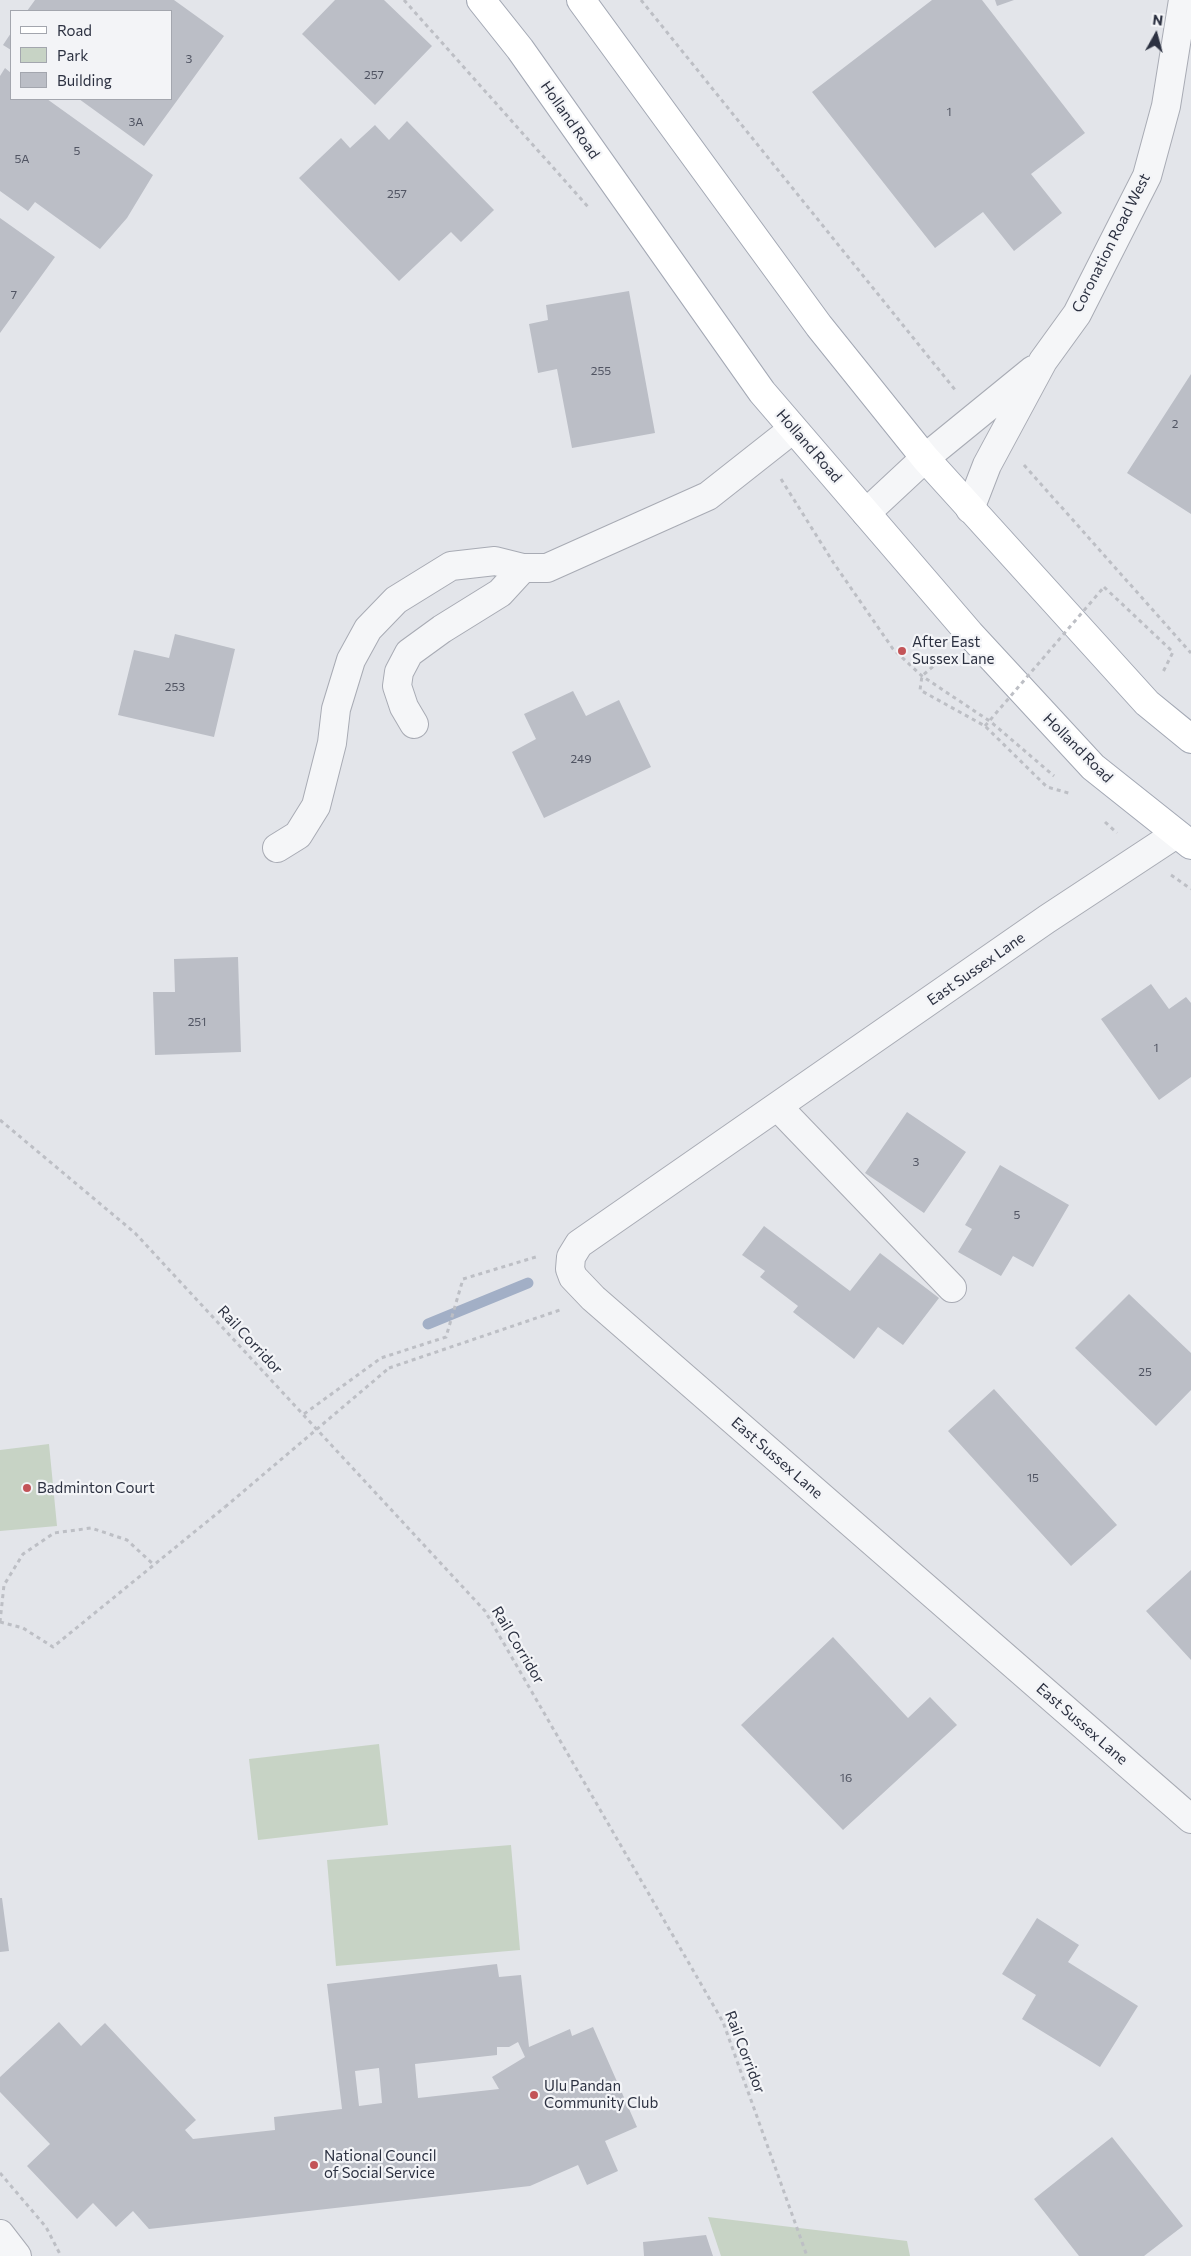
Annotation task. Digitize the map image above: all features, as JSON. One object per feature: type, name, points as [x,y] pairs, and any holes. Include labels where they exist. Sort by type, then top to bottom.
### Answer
[{"type":"main road","name":"Holland Road","points":[[481,0],[520,48],[762,392],[970,634],[1093,767],[1183,840]]},
{"type":"main road","points":[[582,0],[819,326],[924,458],[1147,703],[1191,739]]},
{"type":"street","name":"Coronation Road West","points":[[970,509],[987,465],[1043,361],[1077,314],[1147,176],[1166,106],[1183,0]]},
{"type":"street","name":"Coronation Road West","points":[[866,513],[924,458],[1043,361]]},
{"type":"street","points":[[277,848],[298,835],[316,806],[332,743],[336,710],[350,660],[368,629],[396,600],[451,566],[495,561],[523,568],[547,568],[708,496],[793,429]]},
{"type":"street","points":[[414,724],[404,707],[397,686],[398,672],[409,653],[442,629],[500,593],[523,568]]},
{"type":"street","name":"East Sussex Lane","points":[[1183,840],[1047,919],[579,1244],[571,1257],[570,1269],[573,1277],[594,1298],[1191,1819]]},
{"type":"street","points":[[778,1107],[952,1288]]},
{"type":"street","points":[[0,2234],[17,2256]]},
{"type":"path","points":[[641,0],[976,416]]},
{"type":"path","points":[[1001,439],[1191,653]]},
{"type":"path","points":[[985,726],[1104,587],[1173,652]]},
{"type":"path","points":[[922,676],[920,690],[985,726],[1047,787],[1075,795]]},
{"type":"path","name":"Rail Corridor","points":[[0,1120],[135,1234],[485,1611],[723,2022],[807,2256]]},
{"type":"path","points":[[304,1414],[382,1358],[446,1337],[463,1278],[579,1244]]},
{"type":"path","points":[[154,1565],[127,1540],[91,1528],[54,1533],[23,1554],[4,1585],[0,1622],[23,1628],[53,1646],[154,1565],[225,1507],[389,1368],[594,1298]]},
{"type":"path","points":[[0,2173],[46,2226],[61,2256]]},
{"type":"green space","name":"Badminton Court","points":[[49,1444],[57,1526],[0,1531],[0,1450]]},
{"type":"green space","points":[[379,1744],[388,1825],[258,1840],[249,1759]]},
{"type":"green space","points":[[511,1845],[520,1950],[336,1966],[327,1860]]},
{"type":"green space","points":[[708,2217],[907,2241],[910,2256],[721,2256]]},
{"type":"building","points":[[35,0],[174,0],[224,36],[144,146],[80,100],[172,100],[172,10],[28,10]]},
{"type":"building","points":[[335,0],[384,0],[432,46],[375,105],[302,34]]},
{"type":"building","points":[[932,0],[982,0],[1085,133],[1031,174],[1062,213],[1014,251],[983,212],[935,248],[812,92]]},
{"type":"building","points":[[995,0],[1014,0],[997,6]]},
{"type":"building","points":[[10,34],[10,49],[3,45]]},
{"type":"building","points":[[5,68],[10,72],[10,100],[48,100],[153,175],[127,218],[100,249],[35,202],[28,211],[0,191],[0,76]]},
{"type":"building","points":[[407,121],[494,210],[461,242],[451,232],[399,281],[299,178],[341,138],[350,148],[375,125],[389,140]]},
{"type":"building","points":[[0,218],[55,257],[0,333]]},
{"type":"building","points":[[629,291],[655,433],[572,448],[557,369],[538,373],[529,324],[548,320],[546,305]]},
{"type":"building","points":[[1191,374],[1191,514],[1127,473]]},
{"type":"building","points":[[175,634],[235,649],[214,737],[118,715],[134,650],[169,658]]},
{"type":"building","points":[[573,691],[586,716],[619,700],[651,767],[544,818],[512,752],[536,739],[524,714]]},
{"type":"building","points":[[238,957],[241,1052],[155,1055],[153,992],[175,992],[174,959]]},
{"type":"building","points":[[1151,984],[1169,1009],[1186,997],[1191,1003],[1191,1077],[1159,1100],[1101,1019]]},
{"type":"building","points":[[907,1112],[966,1152],[924,1213],[865,1173]]},
{"type":"building","points":[[1000,1165],[1069,1205],[1033,1267],[1013,1256],[1001,1276],[958,1252],[972,1229],[965,1225]]},
{"type":"building","points":[[764,1226],[850,1291],[880,1253],[939,1298],[903,1345],[878,1327],[854,1359],[793,1312],[798,1306],[760,1277],[765,1271],[742,1255]]},
{"type":"building","points":[[1129,1294],[1191,1353],[1191,1390],[1156,1426],[1075,1348]]},
{"type":"building","points":[[994,1389],[1117,1525],[1071,1566],[948,1431]]},
{"type":"building","points":[[1191,1570],[1191,1660],[1146,1611]]},
{"type":"building","points":[[833,1637],[908,1718],[930,1697],[957,1725],[843,1830],[741,1725]]},
{"type":"building","points":[[0,1898],[2,1898],[9,1951],[0,1952]]},
{"type":"building","points":[[1037,1918],[1079,1945],[1068,1962],[1138,2006],[1100,2067],[1022,2019],[1036,1995],[1002,1974]]},
{"type":"building","name":"Ulu Pandan Community Club","points":[[497,1964],[499,1977],[521,1975],[529,2047],[570,2029],[572,2036],[593,2027],[637,2127],[605,2141],[618,2171],[587,2185],[578,2165],[530,2186],[149,2229],[133,2211],[116,2227],[93,2203],[77,2219],[27,2166],[50,2144],[0,2092],[0,2077],[59,2022],[81,2046],[105,2023],[196,2120],[185,2130],[193,2139],[275,2130],[274,2117],[342,2109],[327,1984]],"holes":[[[518,2042],[525,2057],[492,2077],[499,2089],[418,2098],[415,2064],[497,2055],[497,2047],[509,2047]],[[379,2068],[382,2103],[359,2106],[355,2071]]]},
{"type":"building","points":[[1112,2137],[1183,2226],[1144,2256],[1079,2256],[1034,2199]]},
{"type":"building","points":[[706,2235],[713,2256],[644,2256],[643,2242]]},
{"type":"waterway","points":[[428,1324],[528,1283]]},
{"type":"place","name":"After East Sussex Lane","points":[[902,651]]},
{"type":"place","name":"Badminton Court","points":[[27,1488]]},
{"type":"place","name":"Ulu Pandan Community Club","points":[[534,2095]]},
{"type":"place","name":"National Council of Social Service","points":[[314,2165]]}]
